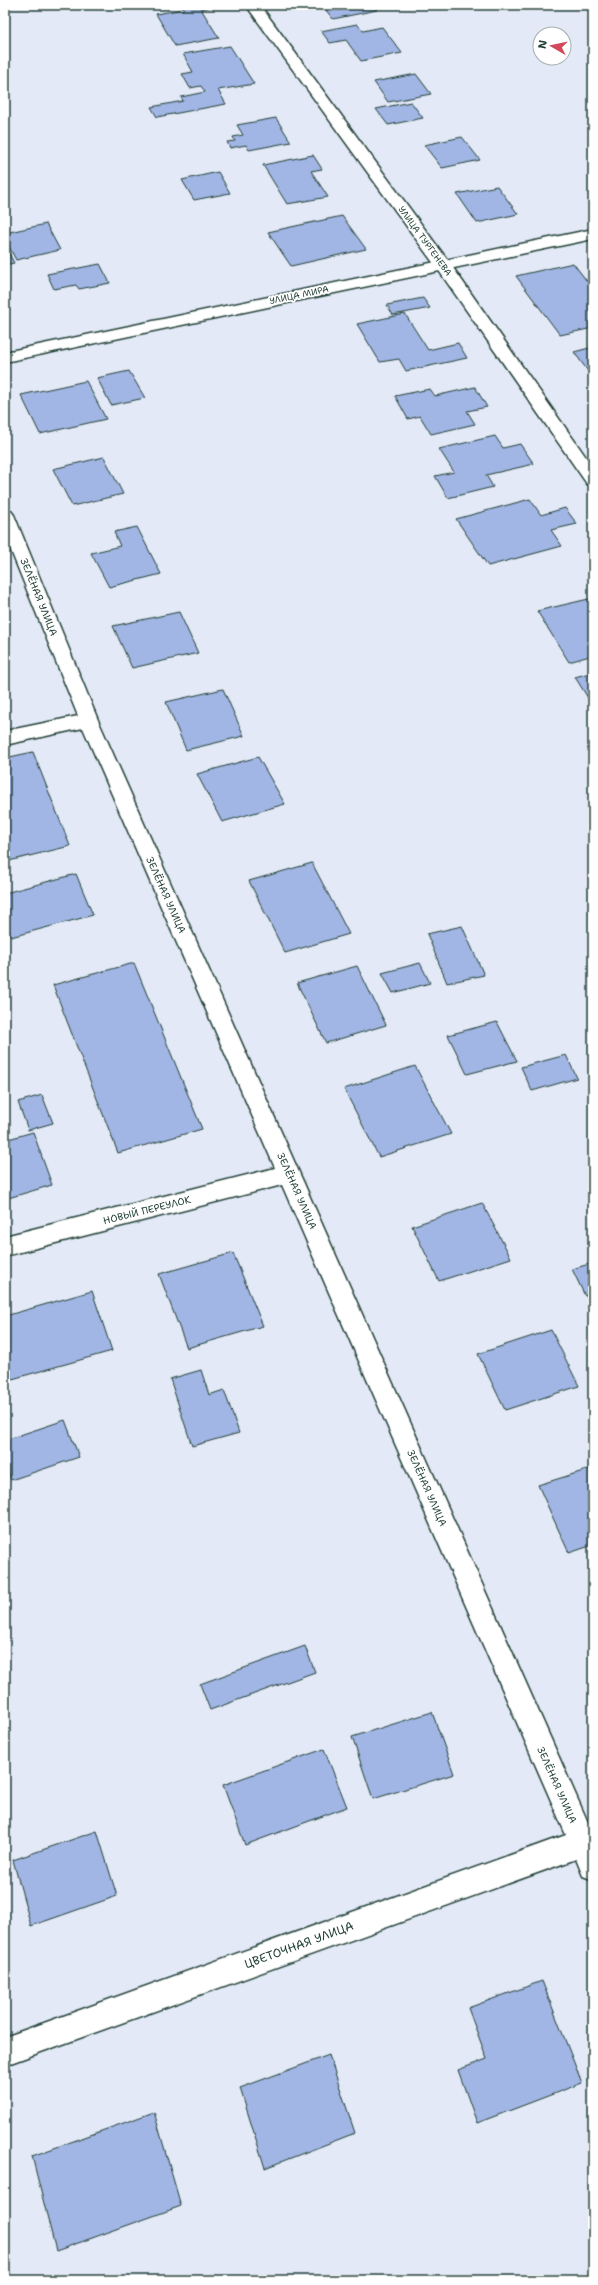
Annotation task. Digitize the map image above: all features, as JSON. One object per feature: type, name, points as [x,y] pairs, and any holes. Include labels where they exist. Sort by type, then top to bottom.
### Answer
[{"type":"street","name":"УЛИЦА ТУРГЕНЕВА","points":[[253,5],[443,265],[593,480]]},
{"type":"street","name":"УЛИЦА МИРА","points":[[5,357],[593,234]]},
{"type":"street","name":"ЗЕЛЁНАЯ УЛИЦА","points":[[5,515],[89,720],[289,1174],[590,1849]]},
{"type":"street","points":[[5,738],[89,720]]},
{"type":"street","name":"НОВЫЙ ПЕРЕУЛОК","points":[[5,1246],[289,1174]]},
{"type":"street","name":"ЦВЕТОЧНАЯ УЛИЦА","points":[[5,2051],[590,1849]]},
{"type":"building","points":[[181,5],[224,5],[201,9],[219,38],[175,46],[156,14],[184,9]]},
{"type":"building","points":[[322,5],[373,5],[377,10],[333,19]]},
{"type":"building","points":[[357,24],[363,31],[382,27],[402,53],[361,61],[346,40],[330,43],[321,31]]},
{"type":"building","points":[[230,46],[254,84],[218,90],[226,104],[157,117],[151,107],[183,101],[181,97],[205,92],[201,86],[190,88],[182,74],[193,72],[183,54]]},
{"type":"building","points":[[416,74],[431,94],[388,102],[374,82]]},
{"type":"building","points":[[411,102],[423,118],[388,125],[376,109]]},
{"type":"building","points":[[276,118],[291,142],[249,150],[246,145],[230,148],[227,142],[235,141],[233,137],[243,135],[237,125]]},
{"type":"building","points":[[462,137],[480,160],[442,168],[424,145]]},
{"type":"building","points":[[313,155],[322,169],[311,171],[328,197],[287,204],[263,165]]},
{"type":"building","points":[[218,172],[230,193],[194,200],[182,180]]},
{"type":"building","points":[[497,186],[518,214],[477,223],[457,194]]},
{"type":"building","points":[[342,216],[366,249],[291,266],[268,232]]},
{"type":"building","points":[[46,224],[60,250],[16,260],[5,239],[5,233]]},
{"type":"building","points":[[5,246],[14,263],[5,265]]},
{"type":"building","points":[[573,263],[593,289],[593,328],[560,335],[516,276]]},
{"type":"building","points":[[100,264],[110,283],[79,289],[76,285],[54,289],[47,274]]},
{"type":"building","points":[[423,298],[430,308],[393,315],[387,305]]},
{"type":"building","points":[[405,314],[428,350],[458,343],[467,358],[406,371],[399,359],[380,362],[357,324]]},
{"type":"building","points":[[593,347],[593,378],[574,352]]},
{"type":"building","points":[[129,371],[145,398],[111,405],[97,378]]},
{"type":"building","points":[[86,381],[106,419],[40,434],[21,395]]},
{"type":"building","points":[[475,387],[487,407],[467,411],[475,424],[431,434],[420,416],[408,419],[395,396],[430,389],[435,396]]},
{"type":"building","points":[[495,436],[503,448],[520,444],[534,464],[486,475],[493,487],[448,498],[435,476],[454,472],[439,449]]},
{"type":"building","points":[[104,457],[123,494],[72,506],[53,469]]},
{"type":"building","points":[[530,499],[541,515],[565,508],[577,524],[551,530],[562,546],[488,566],[456,519]]},
{"type":"building","points":[[137,527],[161,574],[109,587],[91,553],[120,546],[114,532]]},
{"type":"building","points":[[593,598],[593,655],[569,662],[537,611]]},
{"type":"building","points":[[179,612],[198,653],[132,668],[113,626]]},
{"type":"building","points":[[593,672],[593,706],[575,677]]},
{"type":"building","points":[[223,689],[244,736],[186,750],[166,702]]},
{"type":"building","points":[[33,752],[70,846],[5,862],[5,758]]},
{"type":"building","points":[[258,757],[285,804],[222,822],[197,774]]},
{"type":"building","points":[[312,863],[349,934],[285,953],[249,881]]},
{"type":"building","points":[[76,874],[93,915],[11,937],[5,921],[5,893]]},
{"type":"building","points":[[462,926],[484,975],[447,983],[427,934]]},
{"type":"building","points":[[134,963],[202,1129],[118,1153],[53,985]]},
{"type":"building","points":[[420,963],[430,983],[393,993],[382,973]]},
{"type":"building","points":[[357,966],[386,1025],[326,1043],[297,983]]},
{"type":"building","points":[[497,1022],[517,1061],[467,1074],[448,1035]]},
{"type":"building","points":[[566,1055],[577,1078],[532,1091],[521,1067]]},
{"type":"building","points":[[415,1066],[451,1134],[379,1157],[344,1089]]},
{"type":"building","points":[[42,1095],[53,1123],[28,1130],[18,1102]]},
{"type":"building","points":[[33,1132],[52,1185],[5,1199],[5,1140]]},
{"type":"building","points":[[482,1203],[511,1258],[439,1281],[412,1226]]},
{"type":"building","points":[[233,1253],[263,1326],[187,1348],[159,1274]]},
{"type":"building","points":[[593,1263],[593,1294],[585,1296],[572,1269]]},
{"type":"building","points":[[92,1291],[112,1351],[5,1381],[5,1316]]},
{"type":"building","points":[[551,1330],[579,1386],[505,1410],[478,1354]]},
{"type":"building","points":[[201,1370],[209,1395],[224,1390],[239,1433],[192,1446],[170,1379]]},
{"type":"building","points":[[65,1420],[79,1457],[11,1480],[5,1463],[5,1440]]},
{"type":"building","points":[[593,1468],[593,1545],[569,1553],[538,1485]]},
{"type":"building","points":[[305,1646],[315,1672],[210,1710],[200,1684]]},
{"type":"building","points":[[432,1712],[454,1774],[373,1799],[352,1737]]},
{"type":"building","points":[[324,1749],[347,1807],[245,1845],[223,1785]]},
{"type":"building","points":[[97,1831],[117,1896],[31,1926],[13,1860]]},
{"type":"building","points":[[542,1981],[582,2083],[477,2123],[458,2070],[487,2059],[468,2008]]},
{"type":"building","points":[[329,2055],[355,2133],[265,2168],[240,2088]]},
{"type":"building","points":[[154,2112],[181,2206],[56,2251],[32,2156]]}]
